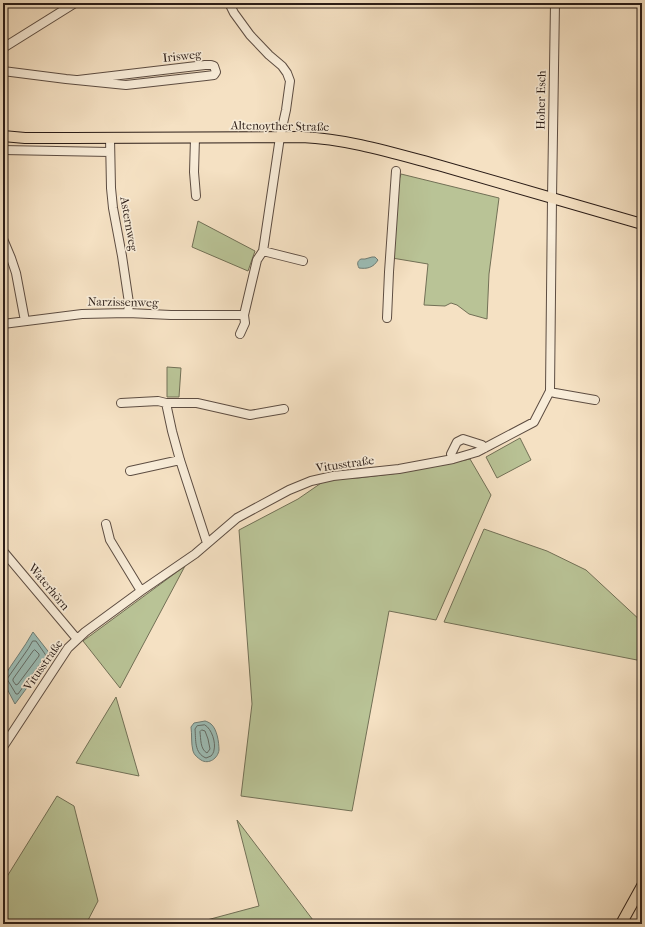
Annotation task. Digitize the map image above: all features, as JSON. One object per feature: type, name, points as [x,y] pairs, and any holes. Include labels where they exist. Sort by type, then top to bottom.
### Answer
[{"type":"main road","name":"Altenoyther Straße","points":[[3,136],[25,138],[318,138],[357,144],[451,168],[642,224]]},
{"type":"main road","points":[[621,924],[642,886]]},
{"type":"street","points":[[3,48],[75,3]]},
{"type":"street","points":[[229,3],[234,13],[250,35],[282,66],[290,81],[263,251],[257,260],[244,315],[245,323],[240,334]]},
{"type":"street","name":"Hoher Esch","points":[[552,198],[555,3]]},
{"type":"street","name":"Irisweg","points":[[3,71],[78,80],[126,85],[214,75],[216,72],[214,66],[205,65],[78,80]]},
{"type":"street","name":"Asternweg","points":[[110,138],[112,208],[129,303],[128,313]]},
{"type":"street","points":[[195,138],[194,172],[196,196]]},
{"type":"street","points":[[3,150],[110,152]]},
{"type":"street","points":[[387,318],[396,171]]},
{"type":"street","name":"Vitusstraße","points":[[3,747],[68,648],[77,639],[141,591],[195,554],[237,518],[289,490],[311,481],[333,476],[398,470],[453,459],[477,452],[534,422],[550,391],[552,198]]},
{"type":"street","points":[[3,239],[16,273],[25,320]]},
{"type":"street","points":[[263,251],[303,261]]},
{"type":"street","name":"Narzissenweg","points":[[3,324],[25,320],[82,314],[128,313],[171,315],[244,315]]},
{"type":"street","points":[[550,391],[595,400]]},
{"type":"street","points":[[121,403],[158,401],[166,403],[197,404],[227,409],[250,415],[284,409]]},
{"type":"street","points":[[166,403],[180,460],[207,543]]},
{"type":"street","points":[[453,459],[451,454],[457,442],[463,439],[482,445],[485,448]]},
{"type":"street","points":[[130,472],[180,460]]},
{"type":"street","points":[[106,524],[110,540],[141,591]]},
{"type":"street","name":"Waterhörn","points":[[3,551],[77,639]]},
{"type":"green space","points":[[401,174],[499,198],[489,274],[487,319],[469,314],[457,305],[451,303],[445,306],[424,305],[428,264],[392,258],[398,183]]},
{"type":"green space","points":[[198,221],[255,251],[248,271],[192,247]]},
{"type":"green space","points":[[167,367],[181,368],[179,397],[167,397]]},
{"type":"green space","points":[[520,438],[531,460],[497,478],[486,457]]},
{"type":"green space","points":[[470,459],[491,495],[436,620],[389,611],[352,811],[241,796],[252,704],[239,530],[298,499],[327,479],[358,478],[399,473]]},
{"type":"green space","points":[[484,529],[547,551],[586,570],[642,622],[642,661],[444,622]]},
{"type":"green space","points":[[185,566],[120,688],[83,641]]},
{"type":"green space","points":[[116,697],[139,776],[76,763]]},
{"type":"green space","points":[[57,796],[74,806],[98,901],[86,924],[3,924],[3,883]]},
{"type":"green space","points":[[237,820],[316,924],[192,924],[259,906]]},
{"type":"water","points":[[375,257],[378,260],[374,265],[367,268],[359,268],[358,263],[361,259]]},
{"type":"water","points":[[33,632],[51,655],[15,704],[3,681],[3,678]]},
{"type":"water","points":[[205,721],[215,729],[219,747],[217,756],[213,760],[207,762],[201,760],[193,751],[191,727],[194,723]]}]
